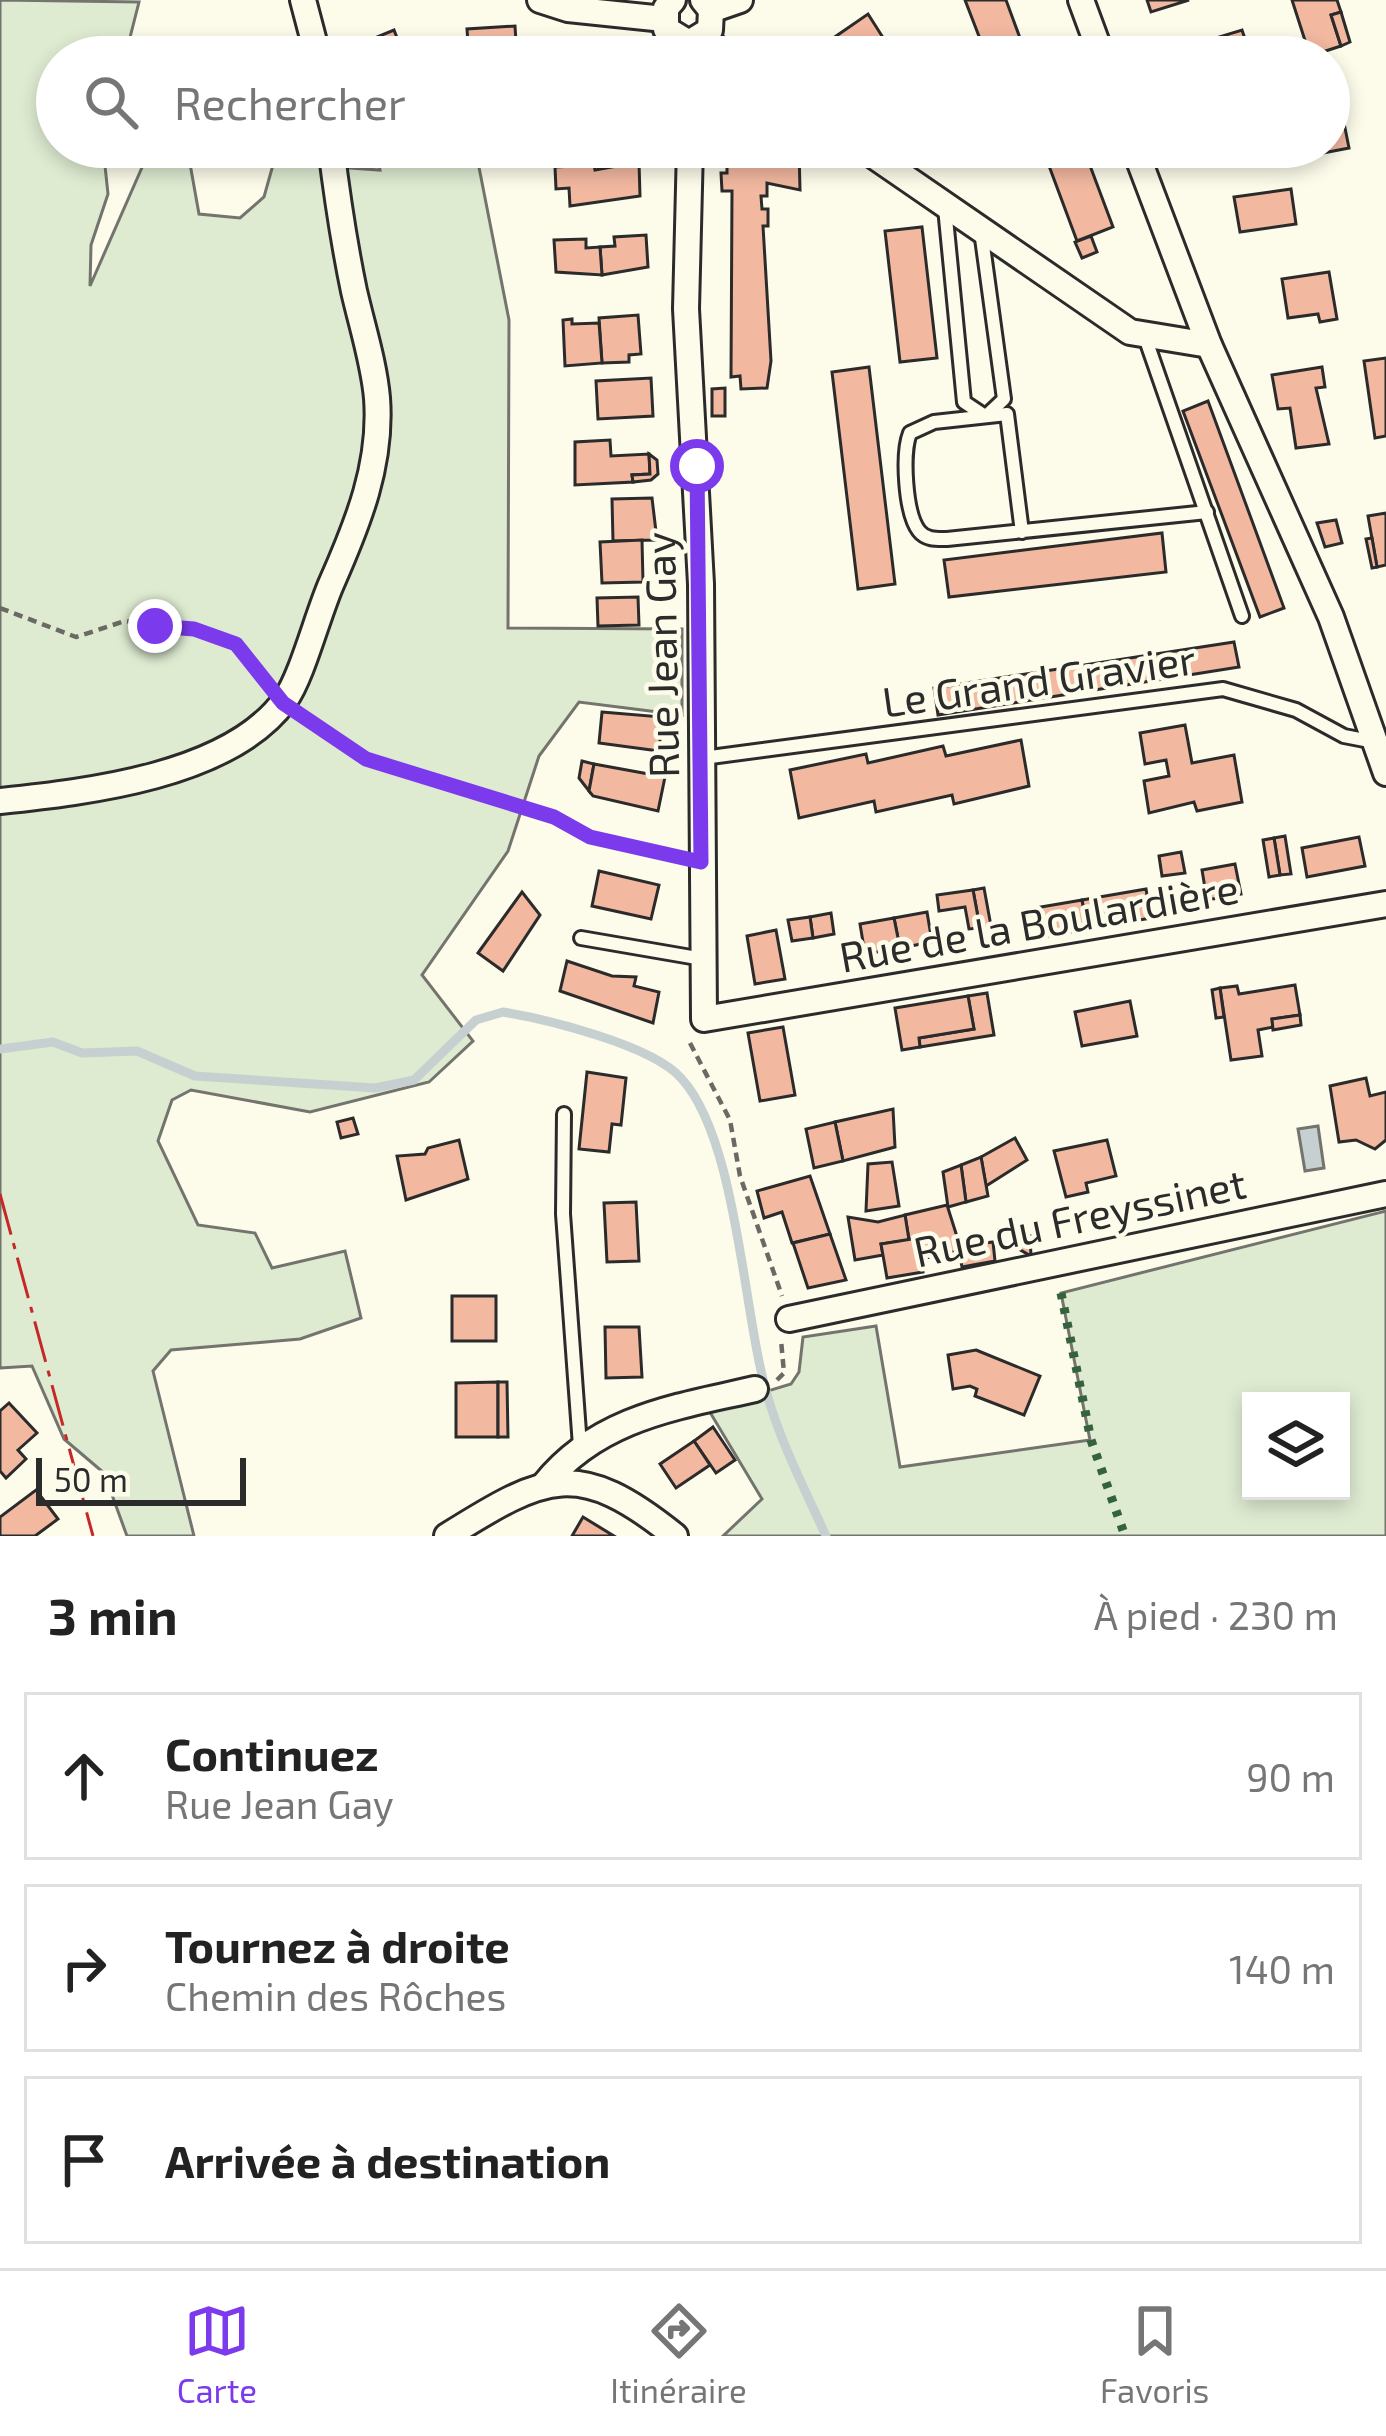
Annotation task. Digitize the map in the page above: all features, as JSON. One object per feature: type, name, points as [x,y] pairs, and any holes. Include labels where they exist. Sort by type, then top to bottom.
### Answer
[{"type":"street","points":[[303,0],[312,36]]},
{"type":"street","points":[[541,0],[568,9],[669,10]]},
{"type":"street","points":[[704,36],[710,30],[707,5],[740,0]]},
{"type":"street","points":[[1082,0],[1095,36]]},
{"type":"street","points":[[0,801],[48,796],[209,760],[266,722],[283,703],[352,536],[373,472],[377,435],[377,394],[340,222],[334,168]]},
{"type":"street","name":"Rue Jean Gay","points":[[689,168],[686,310],[697,466],[704,1019]]},
{"type":"street","points":[[892,168],[1145,337],[1209,345]]},
{"type":"street","points":[[1142,168],[1209,345],[1331,617],[1386,773]]},
{"type":"street","name":"Rue de la Boulardière","points":[[704,1019],[1386,904]]},
{"type":"street","name":"Rue du Freyssinet","points":[[789,1319],[1386,1194]]},
{"type":"street","points":[[447,1536],[544,1484],[580,1446],[613,1428],[766,1384]]},
{"type":"street","points":[[544,1484],[587,1482],[621,1496],[674,1536]]},
{"type":"lane","points":[[944,204],[964,403],[986,416]]},
{"type":"lane","points":[[981,230],[1004,399],[986,416]]},
{"type":"lane","points":[[1145,337],[1242,616]]},
{"type":"lane","points":[[1022,532],[1007,414],[934,422],[910,433],[905,449],[915,521],[926,536],[936,539],[1022,532],[1207,512]]},
{"type":"lane","name":"Le Grand Gravier","points":[[704,758],[1223,689],[1296,710],[1343,736],[1375,742]]},
{"type":"lane","points":[[580,938],[704,959]]},
{"type":"lane","points":[[564,1114],[562,1214],[580,1446]]},
{"type":"path","points":[[0,608],[76,637],[125,621],[194,629],[236,644],[283,703],[366,759],[554,817],[590,837],[701,862]]},
{"type":"path","points":[[704,1019],[691,1033],[690,1044],[730,1120],[740,1176],[789,1319],[779,1345],[784,1373],[766,1384]]},
{"type":"green space","points":[[0,0],[139,2],[130,36],[36,36],[36,168],[105,168],[108,194],[91,245],[90,286],[142,168],[191,168],[199,214],[240,218],[264,197],[272,168],[479,168],[509,320],[508,628],[682,629],[682,715],[579,702],[539,756],[508,851],[422,975],[473,1041],[429,1082],[310,1112],[191,1090],[172,1100],[158,1141],[198,1225],[255,1233],[272,1268],[345,1251],[361,1318],[300,1339],[171,1350],[153,1371],[194,1536],[127,1536],[104,1473],[64,1439],[32,1366],[0,1368]]},
{"type":"green space","points":[[1386,1211],[1386,1536],[723,1536],[762,1499],[708,1409],[791,1384],[799,1372],[803,1337],[876,1326],[900,1467],[1090,1440],[1061,1293]]},
{"type":"shaded area","points":[[1318,1126],[1324,1168],[1305,1171],[1298,1129]]},
{"type":"building","points":[[965,0],[1006,0],[1019,36],[979,36]]},
{"type":"building","points":[[1147,0],[1189,0],[1151,12]]},
{"type":"building","points":[[1292,0],[1337,0],[1341,12],[1331,15],[1338,36],[1304,36]]},
{"type":"building","points":[[1341,12],[1348,36],[1338,36],[1331,15]]},
{"type":"building","points":[[868,14],[882,36],[836,36]]},
{"type":"building","points":[[515,26],[516,36],[468,36],[467,29]]},
{"type":"building","points":[[555,168],[639,168],[640,196],[570,206],[569,188],[556,189]]},
{"type":"building","points":[[727,168],[799,168],[800,190],[767,183],[767,196],[761,196],[762,209],[768,209],[768,226],[763,226],[771,361],[767,388],[741,389],[740,376],[731,377],[732,191],[722,191],[721,173],[727,173]]},
{"type":"building","points":[[1050,168],[1091,168],[1113,227],[1077,241]]},
{"type":"building","points":[[1291,189],[1296,224],[1240,232],[1234,197]]},
{"type":"building","points":[[922,227],[937,358],[900,362],[885,231]]},
{"type":"building","points":[[646,235],[648,267],[602,275],[600,247],[615,246],[614,237]]},
{"type":"building","points":[[1091,236],[1097,252],[1082,258],[1075,242]]},
{"type":"building","points":[[586,239],[586,248],[600,247],[602,275],[556,272],[554,240]]},
{"type":"building","points":[[1329,272],[1337,319],[1320,322],[1318,314],[1288,318],[1282,279]]},
{"type":"building","points":[[638,315],[641,354],[629,355],[629,362],[602,363],[599,318]]},
{"type":"building","points":[[572,319],[572,324],[599,323],[602,363],[565,366],[563,320]]},
{"type":"building","points":[[1386,358],[1386,436],[1375,438],[1364,361]]},
{"type":"building","points":[[869,367],[895,584],[858,589],[832,372]]},
{"type":"building","points":[[1322,367],[1325,387],[1316,388],[1329,444],[1296,448],[1290,408],[1278,409],[1272,375]]},
{"type":"building","points":[[651,378],[653,416],[598,419],[596,381]]},
{"type":"building","points":[[725,388],[725,416],[712,416],[712,389]]},
{"type":"building","points":[[1208,401],[1284,608],[1260,617],[1183,411]]},
{"type":"building","points":[[610,440],[611,456],[649,454],[650,474],[632,475],[633,482],[575,485],[575,442]]},
{"type":"building","points":[[649,454],[657,460],[658,474],[633,482],[632,475],[650,474]]},
{"type":"building","points":[[652,498],[657,540],[613,541],[612,499]]},
{"type":"building","points":[[1386,513],[1386,565],[1377,567],[1368,516]]},
{"type":"building","points":[[1336,520],[1342,543],[1325,547],[1317,523]]},
{"type":"building","points":[[1162,533],[1166,572],[949,597],[944,560]]},
{"type":"building","points":[[1372,538],[1377,567],[1372,568],[1366,539]]},
{"type":"building","points":[[642,540],[643,582],[602,583],[600,542]]},
{"type":"building","points":[[638,597],[639,625],[598,626],[597,598]]},
{"type":"building","points":[[1234,642],[1239,667],[938,715],[934,688]]},
{"type":"building","points":[[602,712],[662,717],[659,751],[599,743]]},
{"type":"building","points":[[1185,725],[1192,763],[1234,755],[1242,802],[1197,811],[1194,802],[1149,813],[1144,781],[1169,776],[1166,760],[1145,764],[1140,733]]},
{"type":"building","points":[[1021,740],[1029,786],[954,804],[952,795],[876,812],[874,801],[799,818],[790,770],[866,754],[868,763],[943,746],[946,756]]},
{"type":"building","points":[[582,761],[594,764],[589,791],[579,778]]},
{"type":"building","points":[[594,764],[665,777],[658,811],[593,796],[589,791]]},
{"type":"building","points":[[1285,836],[1291,874],[1280,875],[1274,838]]},
{"type":"building","points":[[1359,837],[1365,866],[1307,877],[1302,848]]},
{"type":"building","points":[[1274,838],[1280,875],[1269,877],[1263,840]]},
{"type":"building","points":[[1181,852],[1185,873],[1162,876],[1159,856]]},
{"type":"building","points":[[1235,864],[1241,894],[1207,900],[1202,870]]},
{"type":"building","points":[[599,871],[659,885],[651,919],[592,906]]},
{"type":"building","points":[[984,888],[991,926],[980,928],[973,890]]},
{"type":"building","points":[[1146,889],[1151,918],[1087,929],[1082,900]]},
{"type":"building","points":[[973,890],[980,928],[969,929],[965,907],[939,911],[937,895]]},
{"type":"building","points":[[522,892],[540,915],[503,971],[478,953]]},
{"type":"building","points":[[1082,900],[1087,929],[1047,936],[1041,907]]},
{"type":"building","points":[[927,912],[932,942],[900,948],[894,918]]},
{"type":"building","points":[[831,913],[834,934],[813,938],[810,917]]},
{"type":"building","points":[[810,917],[813,938],[792,941],[788,920]]},
{"type":"building","points":[[894,918],[900,948],[865,954],[860,924]]},
{"type":"building","points":[[776,930],[785,979],[755,984],[747,936]]},
{"type":"building","points":[[567,961],[612,976],[636,977],[634,986],[659,992],[653,1023],[560,991]]},
{"type":"building","points":[[1295,985],[1300,1015],[1272,1019],[1273,1027],[1258,1030],[1262,1056],[1231,1060],[1220,988],[1237,986],[1239,994]]},
{"type":"building","points":[[1220,988],[1224,1017],[1216,1018],[1212,990]]},
{"type":"building","points":[[987,993],[994,1035],[920,1047],[919,1038],[974,1029],[968,996]]},
{"type":"building","points":[[968,996],[974,1029],[919,1038],[920,1047],[902,1050],[895,1008]]},
{"type":"building","points":[[1130,1001],[1137,1036],[1082,1046],[1075,1012]]},
{"type":"building","points":[[1300,1015],[1301,1025],[1273,1030],[1272,1019]]},
{"type":"building","points":[[783,1027],[795,1095],[760,1101],[748,1033]]},
{"type":"building","points":[[587,1072],[626,1078],[621,1125],[612,1124],[609,1152],[579,1149]]},
{"type":"building","points":[[1366,1078],[1370,1096],[1386,1092],[1386,1140],[1375,1149],[1356,1140],[1339,1142],[1330,1086]]},
{"type":"building","points":[[893,1109],[895,1147],[843,1161],[835,1122]]},
{"type":"building","points":[[353,1118],[358,1134],[341,1138],[337,1122]]},
{"type":"building","points":[[835,1122],[843,1161],[814,1168],[806,1129]]},
{"type":"building","points":[[1015,1138],[1027,1160],[986,1186],[981,1157]]},
{"type":"building","points":[[459,1140],[468,1179],[406,1200],[397,1156],[425,1154],[428,1148]]},
{"type":"building","points":[[1107,1140],[1116,1176],[1086,1183],[1088,1192],[1066,1197],[1054,1151]]},
{"type":"building","points":[[981,1157],[988,1196],[966,1202],[961,1165]]},
{"type":"building","points":[[892,1162],[899,1206],[866,1211],[868,1164]]},
{"type":"building","points":[[961,1165],[966,1202],[948,1207],[943,1172]]},
{"type":"building","points":[[810,1176],[830,1234],[792,1243],[782,1212],[764,1218],[757,1191]]},
{"type":"building","points":[[636,1202],[639,1261],[607,1262],[604,1203]]},
{"type":"building","points":[[947,1205],[960,1246],[993,1242],[995,1261],[962,1267],[959,1251],[934,1256],[930,1236],[909,1240],[905,1215]]},
{"type":"building","points":[[905,1215],[909,1240],[881,1244],[883,1255],[855,1260],[848,1217],[878,1222]]},
{"type":"building","points":[[830,1234],[846,1280],[808,1288],[793,1243]]},
{"type":"building","points":[[930,1236],[934,1256],[922,1259],[923,1272],[887,1278],[881,1244]]},
{"type":"building","points":[[1030,1236],[1031,1256],[1015,1247],[1015,1238]]},
{"type":"building","points":[[959,1251],[960,1259],[935,1264],[934,1256]]},
{"type":"building","points":[[452,1296],[496,1296],[496,1341],[452,1341]]},
{"type":"building","points":[[605,1327],[639,1327],[642,1377],[606,1378]]},
{"type":"building","points":[[976,1350],[1040,1376],[1024,1415],[975,1396],[977,1389],[970,1386],[953,1389],[948,1355]]},
{"type":"building","points":[[498,1382],[498,1437],[456,1437],[456,1383]]},
{"type":"building","points":[[498,1382],[507,1382],[508,1437],[498,1437]]},
{"type":"building","points":[[9,1403],[37,1433],[18,1450],[26,1459],[6,1478],[0,1471],[0,1411]]},
{"type":"building","points":[[713,1427],[735,1460],[716,1473],[694,1441]]},
{"type":"building","points":[[694,1441],[710,1465],[676,1488],[660,1464]]},
{"type":"building","points":[[36,1490],[58,1519],[35,1536],[0,1536],[0,1517]]},
{"type":"building","points":[[583,1517],[614,1536],[572,1536]]},
{"type":"waterway","points":[[0,1049],[53,1042],[82,1053],[137,1051],[195,1076],[375,1088],[414,1080],[476,1020],[503,1012],[597,1035],[667,1066],[699,1104],[713,1137],[734,1219],[767,1396],[826,1536]]},
{"type":"hedge","points":[[1061,1293],[1091,1440],[1125,1536]]},
{"type":"power","points":[[0,1194],[93,1536]]},
{"type":"route","points":[[155,626],[194,629],[236,644],[283,703],[366,759],[554,817],[590,837],[701,862],[704,758],[697,466]]}]
